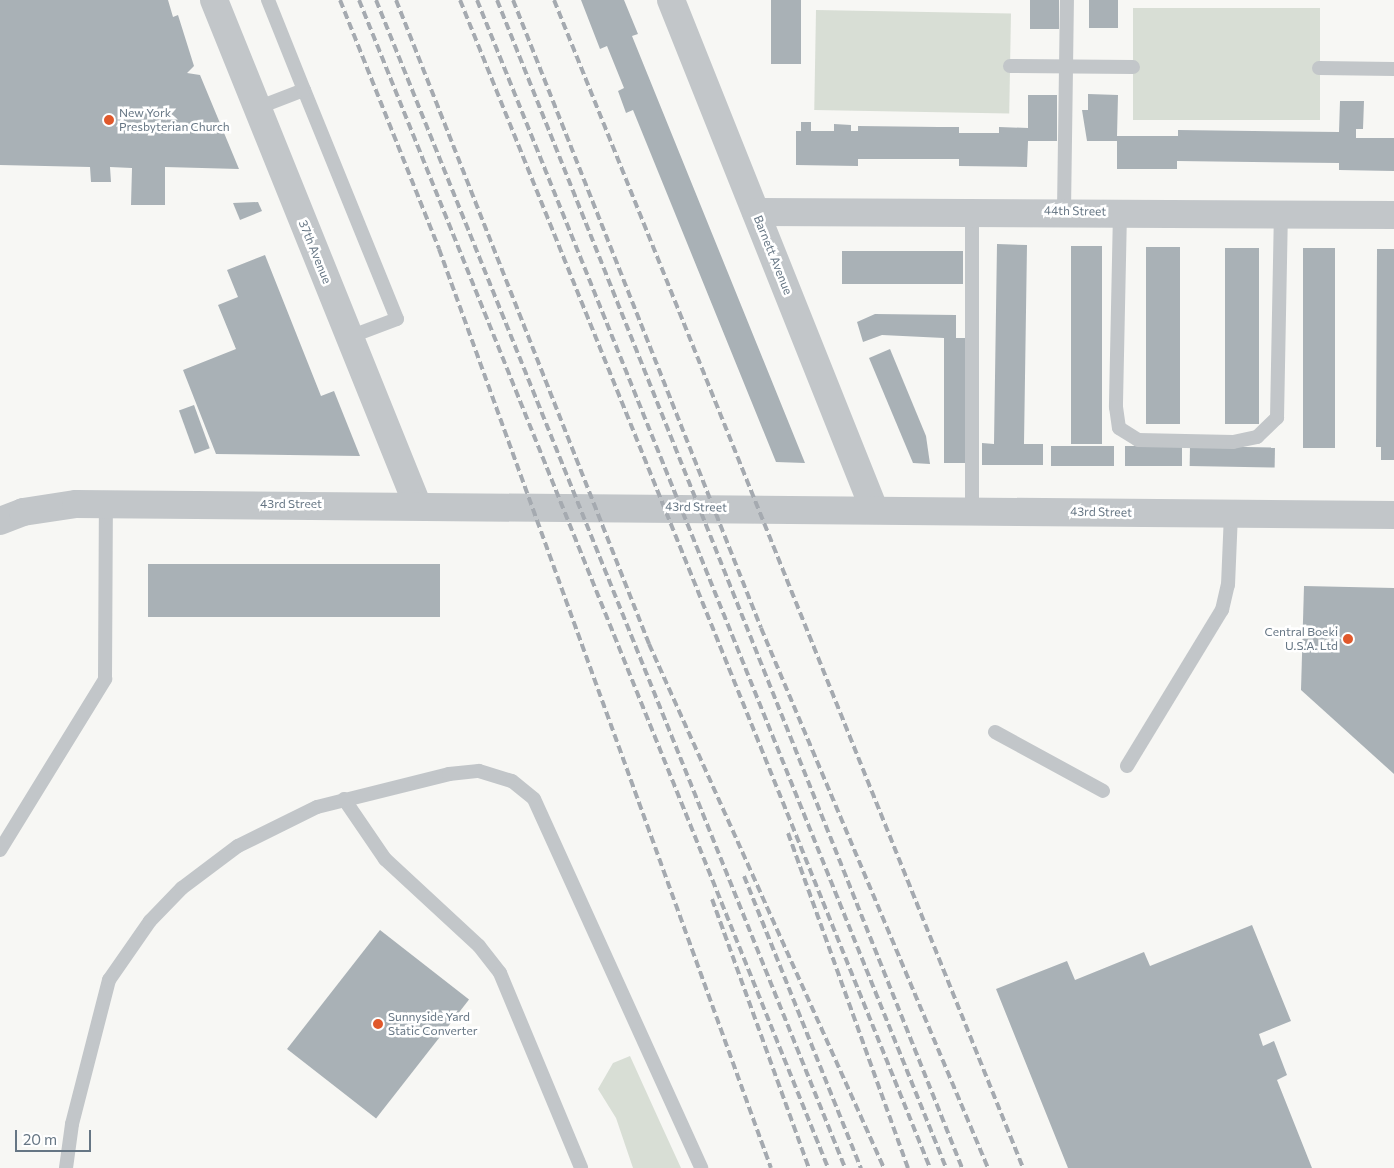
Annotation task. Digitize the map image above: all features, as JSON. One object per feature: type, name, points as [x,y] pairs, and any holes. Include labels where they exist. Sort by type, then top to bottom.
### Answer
[{"type":"street","name":"37th Avenue","points":[[214,0],[417,504]]},
{"type":"street","name":"Barnett Avenue","points":[[671,0],[874,509]]},
{"type":"street","name":"44th Street","points":[[756,212],[972,210],[1394,215]]},
{"type":"street","name":"43rd Street","points":[[0,520],[56,505],[106,504],[417,504],[1394,515]]},
{"type":"lane","points":[[268,0],[397,319],[349,337]]},
{"type":"lane","points":[[1064,211],[1067,0]]},
{"type":"lane","points":[[1010,66],[1133,67]]},
{"type":"lane","points":[[1319,68],[1394,69]]},
{"type":"lane","points":[[257,108],[304,90]]},
{"type":"lane","points":[[972,210],[972,510]]},
{"type":"lane","points":[[1120,212],[1116,407],[1119,428],[1138,440],[1233,442],[1257,437],[1277,418],[1281,214]]},
{"type":"lane","points":[[0,850],[105,679],[106,504]]},
{"type":"lane","points":[[1127,766],[1212,631],[1228,585],[1230,513]]},
{"type":"lane","points":[[995,732],[1103,790]]},
{"type":"lane","points":[[66,1168],[72,1124],[106,989],[130,946],[167,903],[214,862],[268,829],[344,799],[464,772],[490,772],[528,792],[701,1168]]},
{"type":"lane","points":[[344,799],[385,859],[479,946],[500,973],[581,1168]]},
{"type":"shaded area","points":[[1133,8],[1320,8],[1320,120],[1133,120]]},
{"type":"shaded area","points":[[816,10],[1011,13],[1009,113],[814,110]]},
{"type":"shaded area","points":[[630,1056],[681,1168],[633,1168],[616,1118],[598,1089],[613,1063]]},
{"type":"building","name":"New York Presbyterian Church","points":[[0,0],[168,0],[173,17],[178,15],[194,66],[187,73],[200,75],[239,169],[165,167],[165,205],[131,205],[132,168],[110,167],[111,182],[91,182],[90,167],[0,165]]},
{"type":"building","points":[[581,0],[624,0],[638,34],[632,36],[805,463],[776,462],[633,110],[626,113],[618,91],[624,88],[607,46],[600,49]]},
{"type":"building","points":[[771,0],[801,0],[801,64],[771,64]]},
{"type":"building","points":[[1030,0],[1059,0],[1059,29],[1030,29]]},
{"type":"building","points":[[1089,0],[1118,0],[1118,28],[1089,28]]},
{"type":"building","points":[[1088,94],[1118,95],[1117,136],[1178,136],[1178,130],[1339,132],[1340,101],[1364,101],[1363,129],[1356,129],[1356,138],[1394,138],[1394,171],[1339,170],[1339,163],[1177,161],[1177,169],[1117,169],[1117,141],[1087,141],[1082,110],[1088,110]]},
{"type":"building","points":[[1028,95],[1057,95],[1057,141],[1028,141],[1027,167],[959,166],[959,159],[858,159],[858,166],[796,165],[796,131],[801,131],[801,122],[811,122],[811,131],[834,131],[834,124],[851,125],[851,131],[858,131],[858,126],[959,127],[959,133],[999,133],[999,127],[1028,128]]},
{"type":"building","points":[[258,202],[262,211],[240,220],[233,203]]},
{"type":"building","points":[[997,244],[1027,245],[1024,444],[1043,444],[1043,465],[982,465],[982,443],[994,444]]},
{"type":"building","points":[[1071,246],[1102,246],[1102,444],[1071,444]]},
{"type":"building","points":[[1146,247],[1180,247],[1180,424],[1146,424]]},
{"type":"building","points":[[1225,248],[1259,248],[1259,424],[1225,424]]},
{"type":"building","points":[[1303,248],[1335,248],[1335,448],[1303,448]]},
{"type":"building","points":[[1377,249],[1394,249],[1394,460],[1381,460],[1381,447],[1376,447]]},
{"type":"building","points":[[842,251],[963,251],[963,284],[842,284]]},
{"type":"building","points":[[265,255],[321,396],[334,391],[360,456],[216,454],[183,370],[236,349],[218,305],[238,297],[227,270]]},
{"type":"building","points":[[875,314],[956,315],[956,338],[967,338],[966,463],[944,463],[944,338],[882,335],[863,342],[857,322]]},
{"type":"building","points":[[890,349],[926,436],[930,464],[913,463],[869,358]]},
{"type":"building","points":[[194,405],[210,448],[195,454],[179,410]]},
{"type":"building","points":[[1051,446],[1114,446],[1114,466],[1051,466]]},
{"type":"building","points":[[1125,446],[1182,446],[1182,466],[1125,466]]},
{"type":"building","points":[[1190,446],[1275,447],[1275,467],[1190,466]]},
{"type":"building","points":[[148,564],[440,564],[440,617],[148,617]]},
{"type":"building","name":"Central Boeki U.S.A. Ltd","points":[[1304,586],[1394,588],[1394,774],[1301,690]]},
{"type":"building","points":[[1252,925],[1291,1021],[1259,1034],[1263,1046],[1274,1041],[1287,1075],[1277,1080],[1312,1168],[1068,1168],[996,989],[1067,961],[1075,980],[1144,952],[1150,966]]},
{"type":"building","name":"Sunnyside Yard Static Converter","points":[[380,930],[469,1000],[376,1119],[287,1049]]},
{"type":"railway","points":[[340,0],[439,249],[771,1168]]},
{"type":"railway","points":[[359,0],[828,1168]]},
{"type":"railway","points":[[376,0],[845,1168]]},
{"type":"railway","points":[[396,0],[649,644],[884,1168]]},
{"type":"railway","points":[[460,0],[930,1168]]},
{"type":"railway","points":[[477,0],[946,1168]]},
{"type":"railway","points":[[497,0],[962,1168]]},
{"type":"railway","points":[[513,0],[761,628],[988,1168]]},
{"type":"railway","points":[[554,0],[1023,1168]]},
{"type":"railway","points":[[788,833],[908,1168]]},
{"type":"railway","points":[[744,876],[861,1168]]},
{"type":"railway","points":[[712,899],[809,1168]]},
{"type":"place","name":"New York Presbyterian Church","points":[[109,120]]},
{"type":"place","name":"Central Boeki U.S.A. Ltd","points":[[1348,639]]},
{"type":"place","name":"Sunnyside Yard Static Converter","points":[[378,1024]]}]
